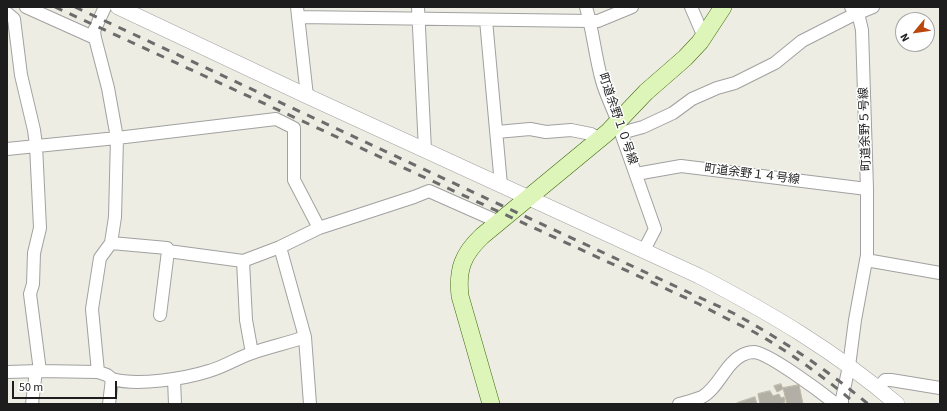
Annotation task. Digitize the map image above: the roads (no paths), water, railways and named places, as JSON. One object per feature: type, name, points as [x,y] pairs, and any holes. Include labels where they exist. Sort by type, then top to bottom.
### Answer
[{"type":"main road","points":[[491,404],[462,306],[459,285],[462,265],[466,254],[472,245],[499,222],[600,139],[620,127],[646,92],[685,58],[704,37],[723,7]]},
{"type":"street","points":[[8,7],[36,145],[40,228],[34,253],[33,284],[30,294],[38,371],[32,404]]},
{"type":"street","points":[[26,7],[95,38]]},
{"type":"street","points":[[98,372],[92,309],[100,258],[111,243],[115,217],[117,138],[108,88],[94,31],[105,7]]},
{"type":"street","points":[[118,7],[307,96],[699,276],[746,300],[796,329],[849,366],[896,404]]},
{"type":"street","name":"町道余野１０号線","points":[[586,7],[602,81],[620,127],[655,229],[644,250]]},
{"type":"street","points":[[307,96],[298,12],[418,13],[486,20],[590,21],[598,20],[632,7]]},
{"type":"street","points":[[691,7],[704,37]]},
{"type":"street","points":[[620,127],[643,127],[673,114],[692,100],[775,63],[802,41],[854,10],[873,7]]},
{"type":"street","name":"町道余野５号線","points":[[834,404],[842,399],[867,257],[867,189],[862,30],[854,10]]},
{"type":"street","points":[[418,13],[425,150]]},
{"type":"street","points":[[486,20],[501,185]]},
{"type":"street","points":[[7,149],[117,138],[276,119],[294,128],[294,180],[319,228]]},
{"type":"street","points":[[497,132],[530,129],[546,132],[571,130],[591,134],[600,139]]},
{"type":"street","name":"町道余野１４号線","points":[[636,174],[681,166],[867,189]]},
{"type":"street","points":[[111,243],[167,248],[168,251],[243,261],[280,247],[319,228],[429,191],[499,222]]},
{"type":"street","points":[[280,247],[305,337],[310,404]]},
{"type":"street","points":[[160,315],[168,251]]},
{"type":"street","points":[[867,257],[940,273]]},
{"type":"street","points":[[243,261],[246,320],[252,353]]},
{"type":"street","points":[[7,372],[98,372],[119,381],[174,380],[210,371],[252,353],[305,337]]},
{"type":"street","points":[[679,404],[703,397],[709,392],[732,363],[743,355],[754,352],[769,358],[803,379],[834,404]]},
{"type":"street","points":[[109,404],[112,379]]},
{"type":"street","points":[[174,380],[175,404]]},
{"type":"street","points":[[878,388],[885,380],[940,388]]},
{"type":"railway","points":[[55,7],[699,304],[754,332],[781,348],[820,375],[856,404]]},
{"type":"railway","points":[[75,7],[733,313],[803,355],[868,404]]}]
